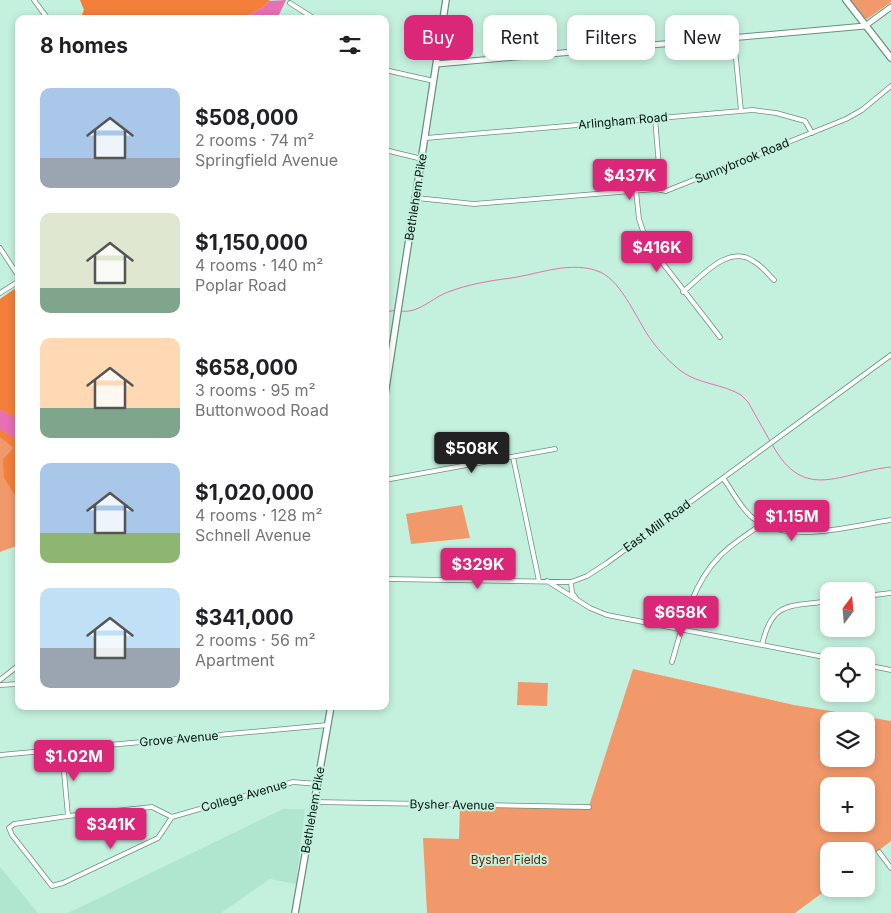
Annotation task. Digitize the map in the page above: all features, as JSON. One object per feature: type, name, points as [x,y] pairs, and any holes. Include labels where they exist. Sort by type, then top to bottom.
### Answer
[{"type":"main road","name":"Bethlehem Pike","points":[[389,369],[417,198],[446,0]]},
{"type":"main road","points":[[846,0],[891,58]]},
{"type":"main road","name":"Bethlehem Pike","points":[[295,913],[330,710]]},
{"type":"street","points":[[34,0],[45,15]]},
{"type":"street","points":[[290,3],[309,15]]},
{"type":"street","points":[[739,38],[865,26],[891,7]]},
{"type":"street","points":[[437,64],[665,44]]},
{"type":"street","points":[[736,60],[741,110]]},
{"type":"street","points":[[389,71],[434,81]]},
{"type":"street","name":"Sunnybrook Road","points":[[417,198],[474,204],[636,191],[661,190],[666,192],[829,126],[862,110],[891,86]]},
{"type":"street","name":"Arlingham Road","points":[[426,138],[741,110],[770,111],[805,121],[812,133]]},
{"type":"street","points":[[655,118],[661,190]]},
{"type":"street","points":[[389,151],[422,159]]},
{"type":"street","points":[[636,191],[644,238],[683,292],[720,337]]},
{"type":"street","points":[[0,248],[15,272]]},
{"type":"street","points":[[683,292],[719,261],[732,257],[746,258],[754,261],[774,280]]},
{"type":"street","points":[[0,293],[15,282]]},
{"type":"street","name":"East Mill Road","points":[[389,579],[571,582],[586,576],[607,563],[767,444],[891,356]]},
{"type":"street","points":[[389,479],[555,449]]},
{"type":"street","points":[[513,456],[539,581]]},
{"type":"street","points":[[723,478],[751,516],[762,524],[786,532],[801,533],[891,520]]},
{"type":"street","points":[[672,662],[682,628],[706,573],[719,556],[762,524]]},
{"type":"street","points":[[547,582],[580,603],[607,615],[820,656]]},
{"type":"street","points":[[571,582],[572,594],[580,603]]},
{"type":"street","points":[[875,595],[891,592]]},
{"type":"street","points":[[762,645],[767,623],[778,611],[820,604]]},
{"type":"street","points":[[875,667],[891,670]]},
{"type":"street","points":[[0,680],[15,668]]},
{"type":"street","points":[[0,685],[15,684]]},
{"type":"street","name":"Grove Avenue","points":[[0,755],[328,726]]},
{"type":"street","points":[[62,750],[68,816]]},
{"type":"street","name":"College Avenue","points":[[172,817],[293,782],[318,784]]},
{"type":"street","name":"Bysher Avenue","points":[[315,802],[589,806]]},
{"type":"street","points":[[152,807],[172,817],[158,838],[63,884],[52,886],[12,835],[10,828],[14,824],[68,816],[152,807]]},
{"type":"street","points":[[879,852],[891,868]]},
{"type":"shaded area","points":[[80,0],[270,0],[262,8],[249,15],[82,15],[84,10]]},
{"type":"shaded area","points":[[286,0],[279,15],[249,15],[262,8],[269,1]]},
{"type":"shaded area","points":[[15,289],[15,417],[0,410],[0,299]]},
{"type":"shaded area","points":[[0,410],[15,417],[15,438],[0,429]]},
{"type":"shaded area","points":[[0,429],[15,438],[15,495],[4,478],[3,459],[14,448],[0,437]]},
{"type":"shaded area","points":[[283,809],[305,809],[296,884],[270,879],[221,913],[68,913]]},
{"type":"shaded area","points":[[0,867],[38,913],[0,913]]},
{"type":"green space","points":[[849,0],[891,0],[891,2],[867,19]]},
{"type":"green space","points":[[15,289],[15,546],[0,552],[0,299]]},
{"type":"green space","points":[[462,505],[470,538],[411,544],[406,514]]},
{"type":"green space","name":"Bysher Fields","points":[[633,669],[794,705],[836,712],[820,712],[820,767],[875,767],[875,718],[891,721],[891,841],[875,853],[875,842],[820,842],[820,895],[795,913],[427,913],[423,838],[459,839],[460,805],[589,806]]},
{"type":"green space","points":[[518,682],[548,683],[547,706],[517,705]]},
{"type":"waterway","points":[[401,311],[419,308],[448,292],[479,283],[556,269],[578,267],[600,272],[616,284],[652,341],[670,361],[681,371],[695,379],[726,388],[741,395],[748,402],[770,441]]},
{"type":"waterway","points":[[389,311],[397,310]]},
{"type":"waterway","points":[[772,444],[784,462],[797,474],[810,479],[839,478],[891,467]]}]
